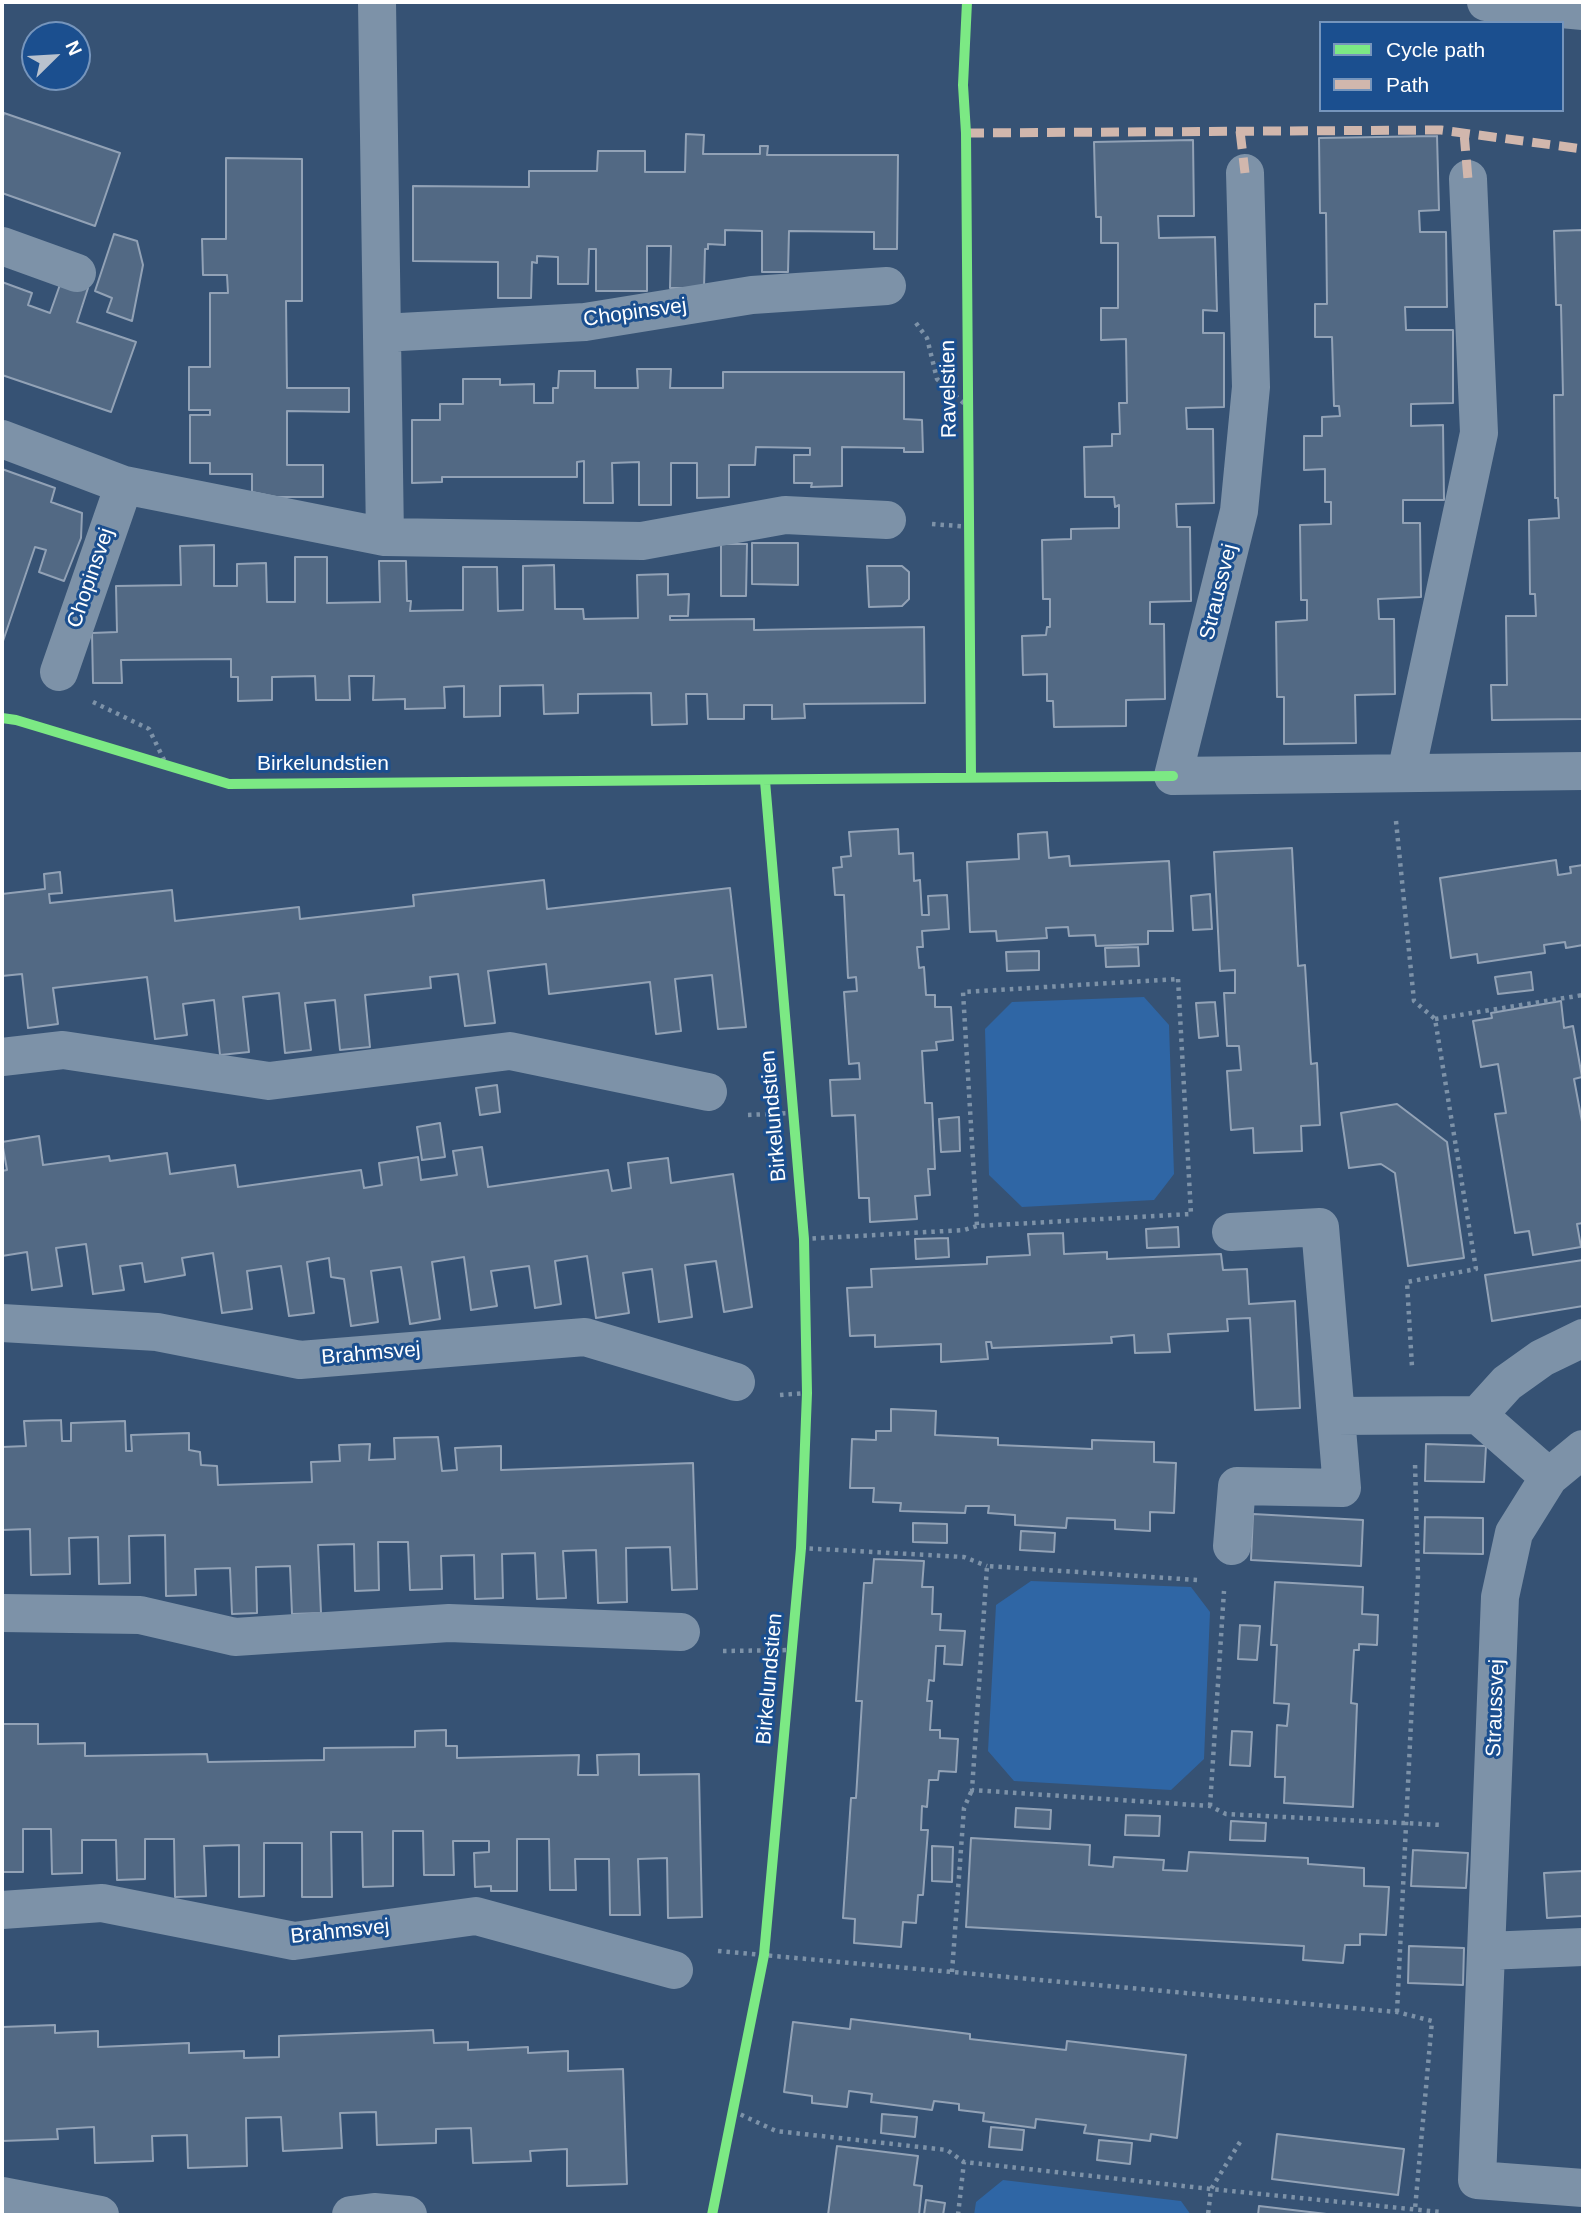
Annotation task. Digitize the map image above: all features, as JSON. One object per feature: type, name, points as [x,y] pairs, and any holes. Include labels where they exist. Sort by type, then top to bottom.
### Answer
[{"type":"street","points":[[377,2],[385,537]]},
{"type":"street","points":[[1486,2],[1583,11]]},
{"type":"street","name":"Straussvej","points":[[1245,173],[1251,387],[1239,511],[1172,776],[1583,771]]},
{"type":"street","points":[[1399,773],[1479,433],[1468,178]]},
{"type":"street","points":[[2,246],[77,273]]},
{"type":"street","name":"Chopinsvej","points":[[382,333],[585,322],[752,295],[887,286]]},
{"type":"street","points":[[2,439],[124,485],[385,537],[642,541],[785,515],[887,520]]},
{"type":"street","name":"Chopinsvej","points":[[59,671],[124,485]]},
{"type":"street","points":[[2,1057],[63,1049],[269,1081],[510,1051],[708,1092]]},
{"type":"street","points":[[1228,1564],[1237,1486],[1342,1488],[1320,1227],[1231,1232]]},
{"type":"street","name":"Brahmsvej","points":[[2,1323],[157,1332],[300,1360],[584,1337],[736,1381]]},
{"type":"street","points":[[1478,1415],[1507,1383],[1542,1358],[1583,1338]]},
{"type":"street","points":[[1336,1416],[1478,1415],[1549,1477]]},
{"type":"street","name":"Straussvej","points":[[1583,1449],[1549,1477],[1514,1533],[1500,1597],[1477,2180],[1583,2188]]},
{"type":"street","points":[[2,1613],[139,1615],[235,1637],[449,1623],[681,1632]]},
{"type":"street","name":"Brahmsvej","points":[[2,1910],[102,1903],[294,1941],[476,1916],[674,1970]]},
{"type":"street","points":[[1486,1951],[1583,1947]]},
{"type":"street","points":[[2,2196],[100,2215]]},
{"type":"street","points":[[351,2215],[374,2212],[408,2215]]},
{"type":"path","points":[[887,286],[928,338],[937,379],[969,408]]},
{"type":"path","points":[[970,514],[970,541]]},
{"type":"path","points":[[59,671],[96,705],[149,729],[166,764]]},
{"type":"path","points":[[153,761],[178,768]]},
{"type":"path","points":[[1397,2012],[1418,1577],[1407,1282],[1476,1269],[1435,1019],[1414,1001],[1399,773]]},
{"type":"path","points":[[804,1239],[1191,1214],[1178,979],[962,992],[977,1226]]},
{"type":"path","points":[[1435,1019],[1583,995]]},
{"type":"path","points":[[803,1226],[804,1253]]},
{"type":"path","points":[[806,1406],[807,1379]]},
{"type":"path","points":[[800,1561],[802,1535]]},
{"type":"path","points":[[801,1548],[964,1557],[987,1566],[1198,1580]]},
{"type":"path","points":[[1210,1807],[1228,1564]]},
{"type":"path","points":[[952,1972],[964,1808],[972,1790],[987,1566]]},
{"type":"path","points":[[681,1632],[694,1652],[793,1650]]},
{"type":"path","points":[[972,1790],[1210,1807],[1226,1814],[1491,1827]]},
{"type":"path","points":[[761,1968],[765,1942]]},
{"type":"path","points":[[674,1970],[708,1951],[1397,2012],[1432,2021],[1415,2209]]},
{"type":"path","points":[[730,2124],[736,2098]]},
{"type":"path","points":[[733,2111],[776,2131],[947,2150],[964,2162],[1450,2214]]},
{"type":"path","points":[[1208,2215],[1211,2189],[1240,2142]]},
{"type":"path","points":[[958,2215],[964,2162]]},
{"type":"shaded area","points":[[1144,997],[1169,1025],[1174,1174],[1154,1200],[1022,1207],[989,1175],[985,1029],[1012,1002]]},
{"type":"shaded area","points":[[1031,1581],[1191,1587],[1210,1612],[1204,1759],[1171,1790],[1014,1781],[988,1751],[996,1605]]},
{"type":"shaded area","points":[[1003,2180],[1181,2201],[1191,2215],[974,2215],[976,2202]]},
{"type":"building","points":[[4,113],[120,153],[95,226],[2,193]]},
{"type":"building","points":[[686,134],[704,135],[703,154],[760,154],[760,146],[768,146],[767,155],[898,155],[897,249],[874,249],[874,232],[789,231],[788,272],[762,272],[762,231],[725,230],[725,245],[708,244],[708,249],[705,249],[704,288],[670,288],[671,246],[647,246],[647,291],[596,291],[596,249],[589,249],[588,284],[558,284],[558,257],[537,256],[537,263],[532,262],[531,298],[498,298],[498,262],[413,261],[413,186],[529,187],[529,171],[597,171],[598,151],[645,151],[645,172],[685,172]]},
{"type":"building","points":[[1437,136],[1439,210],[1419,211],[1420,232],[1446,232],[1447,307],[1405,307],[1406,330],[1453,330],[1453,403],[1411,404],[1411,426],[1443,425],[1444,500],[1403,500],[1403,523],[1420,523],[1421,597],[1378,599],[1379,619],[1394,619],[1395,694],[1355,695],[1356,743],[1284,744],[1284,697],[1277,697],[1276,622],[1307,620],[1307,600],[1301,600],[1300,525],[1331,524],[1331,502],[1325,502],[1325,469],[1304,470],[1304,436],[1322,436],[1322,417],[1340,416],[1339,406],[1334,406],[1332,337],[1315,337],[1315,304],[1327,304],[1326,213],[1320,213],[1319,138]]},
{"type":"building","points":[[1193,140],[1194,216],[1158,216],[1159,238],[1215,237],[1217,311],[1203,310],[1203,333],[1224,333],[1224,407],[1186,408],[1187,429],[1213,429],[1214,503],[1176,504],[1177,527],[1190,527],[1191,601],[1150,602],[1150,624],[1164,624],[1165,699],[1126,700],[1126,726],[1054,727],[1053,701],[1047,701],[1047,674],[1023,675],[1022,636],[1046,635],[1047,627],[1050,627],[1050,599],[1043,599],[1042,540],[1071,539],[1071,529],[1119,528],[1119,505],[1115,507],[1114,497],[1085,497],[1084,447],[1112,446],[1112,434],[1120,434],[1119,403],[1127,403],[1126,339],[1101,340],[1101,308],[1118,308],[1118,243],[1101,243],[1101,217],[1096,217],[1094,142]]},
{"type":"building","points":[[226,158],[302,159],[302,301],[286,301],[287,388],[349,388],[349,412],[287,411],[287,465],[323,465],[323,497],[276,497],[252,492],[252,474],[210,474],[210,463],[190,463],[190,415],[210,415],[210,410],[189,410],[189,367],[210,367],[210,293],[228,293],[227,275],[203,275],[202,239],[226,239]]},
{"type":"building","points":[[1583,230],[1583,719],[1492,720],[1491,685],[1507,685],[1506,616],[1536,616],[1535,594],[1530,594],[1529,520],[1559,518],[1558,498],[1555,498],[1554,395],[1563,395],[1561,305],[1556,305],[1554,231]]},
{"type":"building","points":[[114,234],[137,241],[143,265],[132,321],[107,312],[112,298],[95,291]]},
{"type":"building","points":[[62,279],[88,288],[77,322],[136,342],[111,412],[2,375],[2,282],[32,293],[28,305],[50,313]]},
{"type":"building","points":[[637,369],[671,369],[670,388],[723,388],[723,372],[904,372],[904,419],[922,420],[923,452],[904,452],[904,448],[842,447],[842,486],[811,487],[812,483],[794,483],[794,455],[810,455],[810,448],[756,447],[755,465],[729,465],[729,497],[697,498],[697,463],[671,463],[671,505],[639,505],[639,462],[612,463],[613,503],[584,503],[584,461],[577,462],[577,477],[442,477],[442,482],[412,483],[412,420],[440,420],[440,404],[463,404],[463,379],[500,379],[500,385],[534,384],[534,403],[553,403],[553,388],[558,388],[559,371],[595,371],[595,388],[638,388]]},
{"type":"building","points":[[2,469],[55,488],[51,502],[82,513],[81,538],[64,581],[39,572],[46,550],[35,547],[2,644]]},
{"type":"building","points":[[752,543],[798,543],[798,585],[752,584]]},
{"type":"building","points":[[721,544],[747,544],[746,596],[721,596]]},
{"type":"building","points":[[214,545],[214,586],[237,586],[237,564],[266,563],[267,602],[295,602],[295,557],[327,557],[327,603],[380,602],[379,561],[406,561],[407,601],[411,601],[410,611],[463,610],[463,567],[497,567],[498,611],[523,610],[523,566],[554,565],[555,609],[583,609],[584,619],[638,618],[637,575],[668,574],[668,595],[689,594],[688,616],[670,616],[670,620],[754,619],[754,630],[924,627],[925,703],[804,704],[805,718],[772,719],[772,705],[744,705],[744,719],[708,719],[707,694],[686,694],[687,724],[652,725],[651,693],[578,694],[578,713],[544,714],[543,685],[500,686],[500,716],[464,717],[464,686],[444,687],[445,708],[405,709],[405,699],[373,700],[374,676],[349,676],[350,700],[316,700],[315,676],[272,677],[272,700],[238,701],[238,677],[231,677],[231,659],[121,660],[122,683],[93,683],[92,633],[117,632],[116,586],[181,585],[180,546]]},
{"type":"building","points":[[867,566],[902,566],[909,572],[909,599],[902,606],[869,607]]},
{"type":"building","points":[[898,829],[899,854],[913,853],[914,881],[920,880],[922,915],[929,915],[928,896],[947,895],[949,929],[922,931],[923,947],[917,947],[919,968],[924,967],[926,995],[935,995],[935,1007],[951,1007],[953,1040],[936,1042],[937,1050],[922,1051],[925,1103],[932,1103],[935,1169],[928,1169],[930,1195],[915,1196],[917,1219],[870,1222],[869,1198],[859,1198],[855,1115],[832,1116],[830,1080],[860,1079],[859,1063],[849,1064],[844,992],[857,991],[856,977],[848,978],[844,895],[835,895],[833,868],[842,867],[841,857],[851,856],[849,832]]},
{"type":"building","points":[[1047,832],[1049,858],[1069,856],[1070,866],[1169,861],[1173,931],[1148,931],[1148,944],[1096,946],[1095,935],[1069,936],[1068,927],[1046,928],[1047,938],[997,941],[996,931],[970,932],[967,862],[1019,859],[1018,834]]},
{"type":"building","points":[[1292,848],[1298,966],[1305,965],[1311,1064],[1317,1063],[1320,1125],[1301,1126],[1302,1151],[1254,1153],[1253,1128],[1231,1130],[1227,1071],[1241,1070],[1239,1046],[1227,1046],[1224,993],[1235,993],[1235,970],[1220,971],[1214,852]]},
{"type":"building","points":[[1556,860],[1558,875],[1571,873],[1570,867],[1583,865],[1583,945],[1566,948],[1565,942],[1544,945],[1545,953],[1478,963],[1477,954],[1451,958],[1440,878]]},
{"type":"building","points":[[60,872],[62,893],[49,894],[50,903],[172,890],[175,921],[299,907],[300,919],[414,906],[413,895],[544,880],[547,909],[730,888],[746,1027],[718,1029],[712,975],[675,979],[681,1031],[656,1034],[650,982],[549,994],[546,964],[488,971],[495,1023],[465,1026],[458,974],[430,977],[431,988],[365,995],[370,1047],[340,1050],[335,1000],[305,1003],[311,1050],[285,1053],[279,993],[243,997],[249,1052],[220,1055],[214,1000],[183,1004],[187,1035],[155,1039],[147,977],[53,988],[58,1024],[28,1028],[22,974],[2,976],[2,894],[45,889],[44,874]]},
{"type":"building","points":[[1210,894],[1212,929],[1193,930],[1191,896]]},
{"type":"building","points":[[1138,947],[1139,966],[1106,967],[1105,948]]},
{"type":"building","points":[[1039,951],[1039,970],[1007,971],[1006,952]]},
{"type":"building","points":[[1531,972],[1533,990],[1498,994],[1495,977]]},
{"type":"building","points":[[1561,1001],[1564,1028],[1573,1026],[1582,1077],[1574,1079],[1583,1127],[1583,1223],[1577,1224],[1581,1247],[1533,1255],[1529,1231],[1515,1233],[1495,1114],[1506,1113],[1498,1064],[1481,1067],[1473,1021],[1492,1018],[1491,1013]]},
{"type":"building","points":[[1215,1002],[1218,1036],[1199,1038],[1196,1003]]},
{"type":"building","points":[[497,1085],[500,1112],[480,1115],[476,1088]]},
{"type":"building","points":[[1397,1104],[1447,1142],[1464,1258],[1408,1266],[1395,1173],[1381,1164],[1349,1168],[1341,1113]]},
{"type":"building","points":[[959,1117],[960,1151],[941,1152],[939,1119]]},
{"type":"building","points":[[440,1123],[445,1157],[422,1160],[417,1127]]},
{"type":"building","points":[[39,1136],[43,1165],[109,1156],[110,1161],[167,1153],[170,1174],[235,1165],[238,1187],[361,1170],[364,1188],[382,1185],[379,1163],[418,1157],[421,1180],[457,1175],[453,1151],[482,1147],[488,1187],[608,1170],[612,1191],[631,1188],[628,1163],[668,1158],[671,1183],[733,1174],[752,1307],[724,1312],[716,1261],[685,1265],[692,1317],[659,1322],[652,1269],[623,1273],[629,1313],[596,1318],[587,1256],[555,1261],[561,1304],[535,1308],[529,1266],[491,1271],[497,1306],[471,1310],[464,1257],[432,1262],[440,1319],[410,1324],[401,1267],[371,1271],[378,1322],[351,1326],[344,1279],[331,1277],[329,1258],[307,1262],[314,1313],[289,1316],[281,1266],[247,1271],[252,1309],[222,1313],[213,1253],[182,1258],[185,1275],[145,1282],[142,1263],[120,1266],[124,1290],[93,1294],[86,1244],[56,1248],[62,1286],[32,1290],[27,1252],[2,1256],[2,1171],[7,1170],[2,1142]]},
{"type":"building","points":[[1178,1227],[1179,1247],[1147,1248],[1146,1229]]},
{"type":"building","points":[[1063,1233],[1064,1254],[1107,1252],[1107,1259],[1221,1254],[1223,1270],[1247,1269],[1249,1304],[1295,1301],[1300,1408],[1255,1410],[1250,1318],[1227,1319],[1228,1331],[1168,1334],[1170,1352],[1135,1353],[1134,1335],[1111,1337],[1112,1343],[992,1348],[991,1342],[986,1342],[988,1359],[941,1362],[941,1344],[875,1347],[875,1335],[850,1336],[847,1288],[872,1287],[871,1269],[987,1264],[987,1257],[1030,1255],[1028,1234]]},
{"type":"building","points":[[948,1238],[949,1257],[916,1259],[915,1239]]},
{"type":"building","points":[[1583,1260],[1583,1306],[1492,1321],[1485,1275]]},
{"type":"building","points":[[891,1409],[936,1411],[935,1435],[998,1438],[998,1445],[1092,1449],[1092,1440],[1154,1442],[1154,1462],[1176,1463],[1174,1513],[1150,1512],[1150,1531],[1115,1529],[1115,1520],[1067,1518],[1066,1528],[1015,1525],[1015,1515],[988,1513],[989,1506],[966,1506],[965,1513],[900,1511],[901,1503],[873,1502],[874,1488],[850,1488],[852,1439],[876,1440],[876,1431],[891,1431]]},
{"type":"building","points":[[61,1420],[62,1441],[71,1441],[71,1423],[125,1421],[126,1451],[132,1451],[131,1435],[189,1433],[189,1450],[200,1452],[201,1465],[217,1466],[218,1485],[312,1482],[311,1462],[340,1461],[339,1445],[370,1444],[369,1460],[395,1459],[394,1438],[438,1437],[442,1471],[457,1470],[455,1448],[501,1446],[501,1470],[693,1463],[697,1589],[672,1590],[670,1547],[626,1548],[627,1602],[598,1603],[596,1550],[563,1551],[566,1598],[537,1599],[535,1553],[502,1554],[503,1598],[475,1599],[474,1555],[441,1556],[442,1589],[410,1590],[408,1542],[378,1542],[379,1590],[355,1591],[354,1544],[318,1545],[321,1613],[292,1614],[290,1566],[256,1567],[257,1613],[232,1614],[230,1568],[195,1569],[196,1595],[166,1596],[165,1535],[129,1536],[130,1583],[99,1584],[98,1537],[69,1538],[70,1574],[31,1575],[30,1529],[2,1530],[2,1447],[26,1446],[24,1421]]},
{"type":"building","points":[[1426,1444],[1486,1446],[1484,1482],[1425,1481]]},
{"type":"building","points":[[1253,1514],[1363,1520],[1361,1566],[1251,1560]]},
{"type":"building","points":[[1425,1517],[1483,1518],[1483,1554],[1424,1553]]},
{"type":"building","points":[[913,1523],[947,1524],[947,1543],[913,1542]]},
{"type":"building","points":[[1021,1531],[1055,1533],[1054,1552],[1020,1550]]},
{"type":"building","points":[[874,1559],[924,1561],[922,1587],[933,1587],[932,1614],[941,1614],[940,1630],[965,1631],[962,1665],[944,1664],[945,1646],[936,1646],[934,1681],[929,1680],[927,1701],[932,1701],[930,1730],[940,1730],[940,1738],[958,1739],[956,1772],[939,1771],[938,1780],[929,1780],[927,1807],[922,1806],[921,1830],[928,1830],[923,1895],[918,1895],[916,1923],[903,1922],[901,1947],[854,1943],[855,1919],[843,1918],[851,1798],[856,1798],[862,1701],[856,1701],[864,1583],[872,1583]]},
{"type":"building","points":[[1275,1582],[1363,1587],[1362,1614],[1378,1615],[1377,1645],[1359,1644],[1359,1650],[1354,1650],[1351,1703],[1357,1704],[1353,1807],[1284,1803],[1285,1777],[1275,1777],[1277,1725],[1287,1726],[1289,1704],[1274,1703],[1277,1645],[1271,1645]]},
{"type":"building","points":[[1240,1625],[1260,1626],[1257,1660],[1238,1659]]},
{"type":"building","points":[[2,1724],[38,1724],[38,1744],[85,1743],[85,1756],[207,1754],[208,1762],[324,1760],[324,1748],[415,1747],[415,1731],[446,1730],[446,1746],[457,1746],[457,1758],[579,1755],[578,1775],[598,1775],[597,1755],[639,1754],[639,1775],[699,1774],[702,1917],[668,1918],[667,1858],[638,1859],[640,1915],[610,1915],[609,1859],[575,1859],[576,1890],[550,1890],[549,1839],[517,1839],[517,1891],[491,1891],[491,1886],[475,1887],[474,1853],[489,1852],[489,1841],[453,1841],[454,1875],[424,1875],[423,1831],[393,1831],[393,1886],[363,1887],[362,1832],[331,1832],[332,1897],[302,1897],[302,1843],[264,1843],[264,1896],[239,1897],[239,1845],[204,1846],[206,1896],[175,1897],[174,1839],[145,1839],[145,1879],[117,1880],[116,1840],[82,1840],[82,1873],[52,1874],[51,1829],[23,1829],[23,1872],[2,1872]]},
{"type":"building","points":[[1232,1731],[1252,1732],[1250,1766],[1230,1765]]},
{"type":"building","points":[[1016,1808],[1051,1810],[1050,1829],[1015,1827]]},
{"type":"building","points":[[1126,1815],[1160,1816],[1159,1836],[1125,1835]]},
{"type":"building","points":[[1231,1821],[1266,1823],[1265,1841],[1230,1840]]},
{"type":"building","points":[[971,1838],[1090,1845],[1089,1865],[1113,1867],[1114,1857],[1164,1860],[1163,1870],[1187,1871],[1189,1852],[1308,1858],[1308,1864],[1364,1868],[1364,1886],[1389,1887],[1386,1935],[1360,1934],[1360,1945],[1345,1945],[1343,1963],[1303,1960],[1304,1946],[966,1927]]},
{"type":"building","points":[[932,1846],[953,1847],[952,1882],[932,1881]]},
{"type":"building","points":[[1413,1850],[1468,1853],[1466,1888],[1411,1886]]},
{"type":"building","points":[[1583,1871],[1583,1916],[1547,1918],[1544,1873]]},
{"type":"building","points":[[1409,1946],[1464,1948],[1463,1985],[1408,1983]]},
{"type":"building","points":[[851,2019],[970,2034],[970,2039],[1066,2050],[1067,2041],[1186,2055],[1177,2138],[1151,2134],[1150,2141],[1084,2133],[1086,2125],[1036,2119],[1035,2128],[983,2121],[984,2113],[959,2110],[959,2104],[934,2101],[932,2110],[871,2102],[872,2094],[849,2091],[847,2107],[812,2103],[812,2096],[784,2092],[793,2022],[850,2029]]},
{"type":"building","points":[[55,2025],[55,2033],[98,2031],[98,2047],[189,2043],[189,2053],[244,2051],[244,2058],[279,2057],[279,2036],[433,2030],[434,2043],[468,2042],[468,2050],[528,2047],[528,2053],[568,2051],[568,2071],[623,2069],[627,2184],[567,2186],[567,2149],[530,2151],[531,2161],[473,2163],[471,2128],[436,2129],[436,2143],[377,2145],[376,2112],[340,2113],[342,2148],[283,2151],[281,2117],[246,2118],[247,2166],[188,2168],[187,2135],[152,2136],[153,2161],[95,2163],[94,2127],[57,2129],[58,2139],[2,2141],[2,2027]]},
{"type":"building","points":[[882,2114],[917,2117],[915,2137],[881,2133]]},
{"type":"building","points":[[991,2127],[1024,2130],[1022,2150],[989,2147]]},
{"type":"building","points":[[1277,2134],[1404,2149],[1398,2195],[1272,2179]]},
{"type":"building","points":[[1099,2140],[1132,2143],[1130,2164],[1097,2160]]},
{"type":"building","points":[[837,2146],[918,2156],[914,2185],[922,2186],[919,2215],[828,2215]]},
{"type":"building","points":[[926,2200],[945,2203],[943,2215],[924,2215]]},
{"type":"building","points":[[1259,2206],[1335,2215],[1258,2215]]},
{"type":"marked path","points":[[966,133],[1441,130],[1583,149]]},
{"type":"marked path","points":[[1240,131],[1245,173]]},
{"type":"marked path","points":[[1464,133],[1468,179]]},
{"type":"cycle path","name":"Ravelstien","points":[[967,2],[963,85],[966,133],[971,776]]},
{"type":"cycle path","name":"Birkelundstien","points":[[2,718],[229,784],[1173,776]]},
{"type":"cycle path","name":"Birkelundstien","points":[[712,2215],[764,1955],[801,1548],[807,1393],[804,1239],[765,781]]}]
